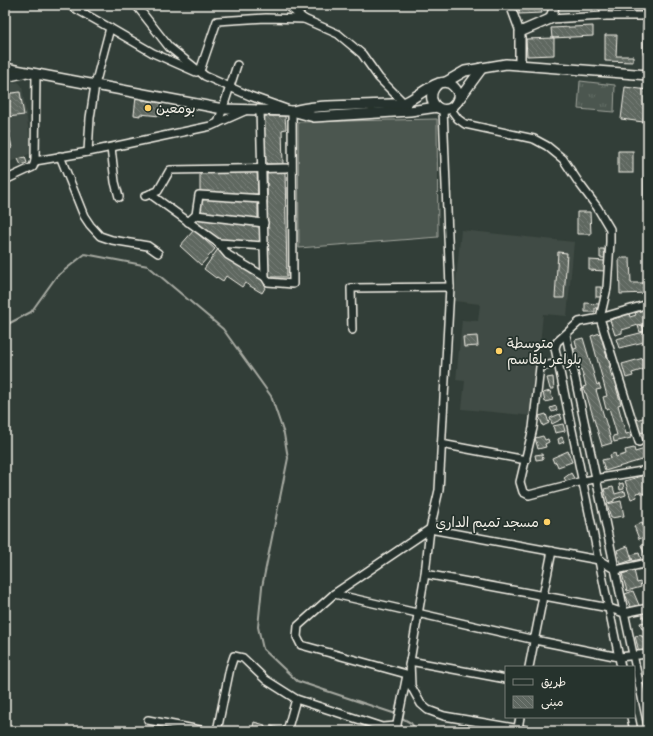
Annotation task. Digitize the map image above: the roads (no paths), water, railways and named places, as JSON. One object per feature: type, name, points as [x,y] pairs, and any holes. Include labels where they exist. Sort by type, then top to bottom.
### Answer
[{"type":"main road","points":[[520,65],[520,32],[550,19],[554,5]]},
{"type":"main road","points":[[446,107],[432,101],[431,94],[434,88],[465,71],[506,64],[648,75]]},
{"type":"main road","points":[[5,68],[33,72],[223,109],[292,111],[312,107],[404,103],[422,91],[442,83],[453,85],[457,90],[458,97],[446,107],[410,111],[314,117],[292,111]]},
{"type":"main road","points":[[446,107],[482,68]]},
{"type":"main road","points":[[5,77],[33,72]]},
{"type":"street","points":[[70,5],[153,53],[230,87],[292,111],[293,284],[268,282],[265,277],[228,255],[218,243],[147,195],[158,192],[170,170],[286,168]]},
{"type":"street","points":[[287,5],[304,19],[338,34],[362,54],[379,78],[410,111]]},
{"type":"street","points":[[510,5],[520,32]]},
{"type":"street","points":[[604,5],[604,16]]},
{"type":"street","points":[[140,7],[169,46],[203,74]]},
{"type":"street","points":[[550,19],[604,16],[648,16]]},
{"type":"street","points":[[203,74],[217,21],[266,18],[304,19]]},
{"type":"street","points":[[88,152],[90,118],[96,85],[110,28]]},
{"type":"street","points":[[218,123],[237,65]]},
{"type":"street","points":[[5,180],[33,167],[35,161],[33,72]]},
{"type":"street","points":[[217,731],[230,668],[234,656],[243,658],[266,680],[296,699],[382,727],[397,729],[409,674],[425,574],[430,529],[439,490],[450,287],[446,107]]},
{"type":"street","points":[[446,107],[465,124],[534,140],[547,146],[563,159],[597,207],[610,229],[607,288],[600,318],[639,442]]},
{"type":"street","points":[[35,161],[111,148],[211,126],[247,110]]},
{"type":"street","points":[[260,110],[265,277]]},
{"type":"street","points":[[111,148],[115,182],[119,196]]},
{"type":"street","points":[[60,156],[84,216],[100,236],[112,240],[148,246],[158,253]]},
{"type":"street","points":[[188,222],[196,215],[199,195],[263,199]]},
{"type":"street","points":[[196,215],[264,223]]},
{"type":"street","points":[[218,243],[264,246]]},
{"type":"street","points":[[352,330],[351,288],[450,287]]},
{"type":"street","points":[[621,666],[555,348],[558,342],[579,322],[600,318],[648,304]]},
{"type":"street","points":[[566,335],[648,726]]},
{"type":"street","points":[[558,362],[540,367],[533,428],[520,482],[523,492],[529,495],[583,481],[648,470]]},
{"type":"street","points":[[441,444],[526,460]]},
{"type":"street","points":[[409,674],[301,645],[297,637],[298,626],[334,594],[430,529],[599,560],[616,570],[648,564]]},
{"type":"street","points":[[529,666],[552,551]]},
{"type":"street","points":[[425,574],[609,608],[624,613],[648,608]]},
{"type":"street","points":[[334,594],[535,640],[619,657],[648,654]]},
{"type":"street","points":[[410,661],[505,679]]},
{"type":"street","points":[[409,674],[411,686],[421,704],[428,710],[444,716],[532,731]]},
{"type":"street","points":[[635,700],[642,698]]},
{"type":"street","points":[[288,731],[296,699]]},
{"type":"street","points":[[518,728],[520,718]]},
{"type":"street","points":[[631,718],[634,731]]},
{"type":"street","points":[[148,720],[206,731]]},
{"type":"waterway","points":[[5,323],[8,324],[31,312],[56,277],[85,254],[148,266],[223,329],[271,396],[284,434],[288,458],[262,587],[258,627],[263,649],[297,681],[396,714]]},
{"type":"waterway","points":[[400,717],[411,723],[417,731]]},
{"type":"place","name":"بومعين","points":[[148,108]]},
{"type":"place","name":"متوسطة بلواعر بلقاسم","points":[[499,351]]},
{"type":"place","name":"مسجد تميم الداري","points":[[547,522]]}]
